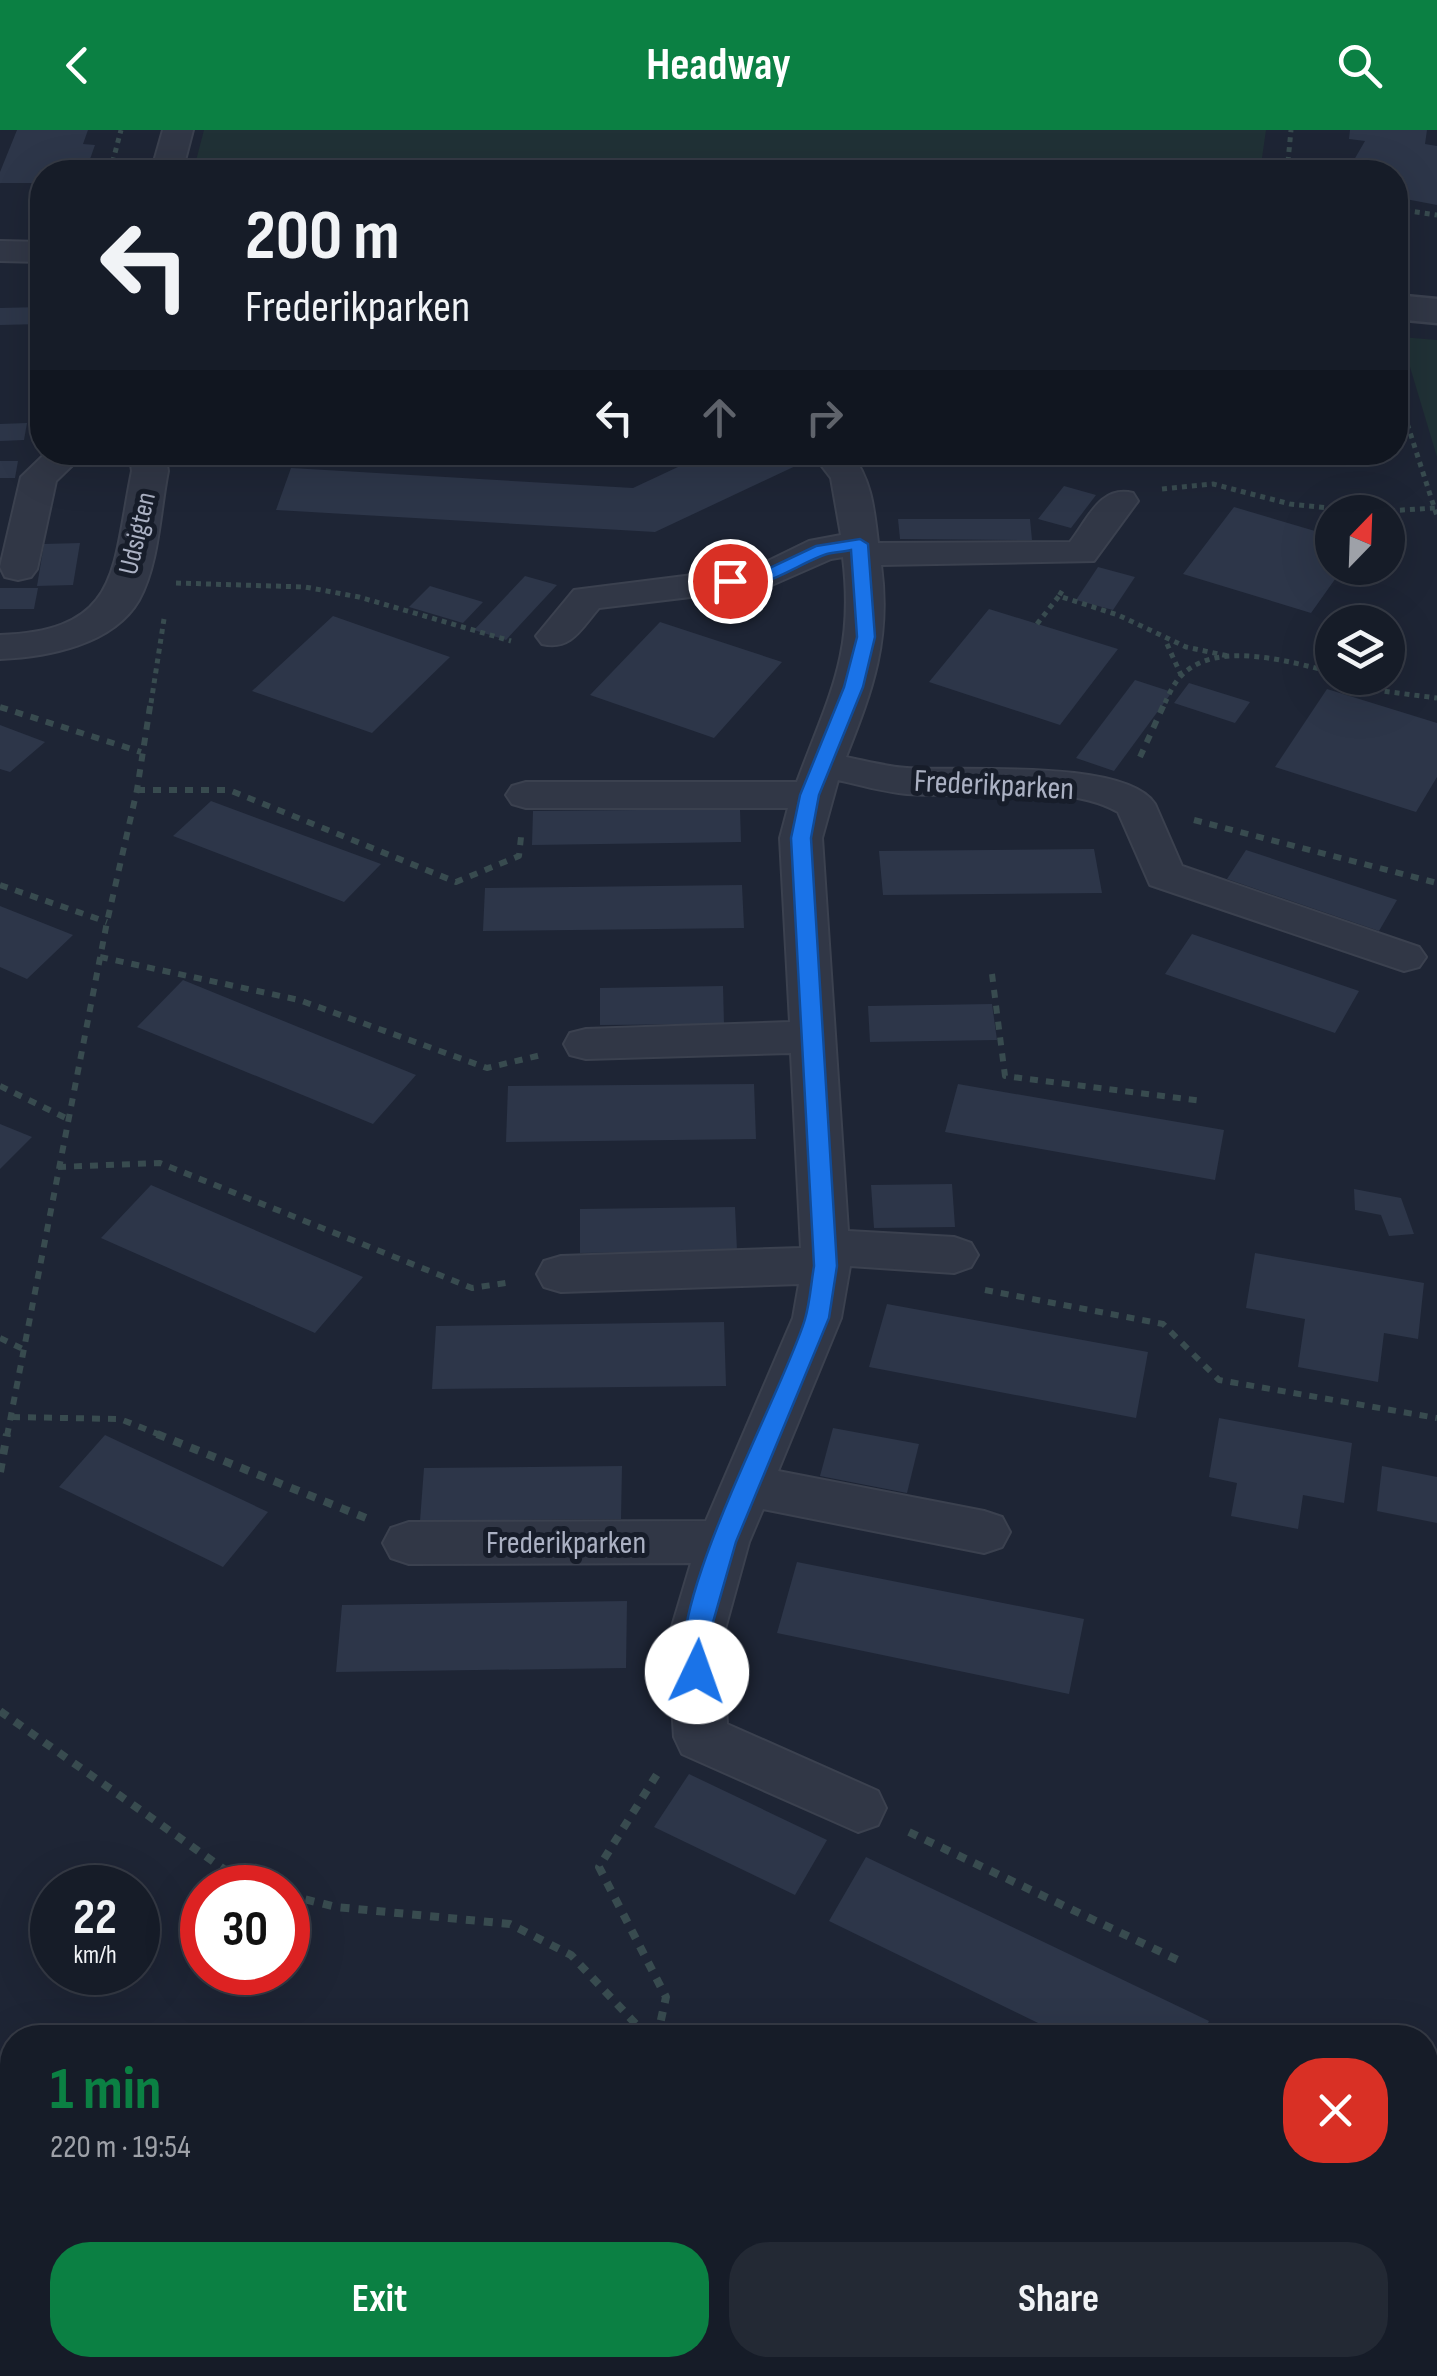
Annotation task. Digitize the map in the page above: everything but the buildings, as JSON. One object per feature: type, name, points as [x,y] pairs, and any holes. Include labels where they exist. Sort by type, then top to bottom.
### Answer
[{"type":"street","points":[[170,160],[178,130]]},
{"type":"street","points":[[0,250],[30,251]]},
{"type":"street","points":[[1408,308],[1437,310]]},
{"type":"street","points":[[18,569],[38,477],[53,465]]},
{"type":"street","name":"Udsigten","points":[[0,648],[67,636],[98,620],[122,598],[149,465]]},
{"type":"street","points":[[841,465],[854,488],[866,637],[854,687],[816,780],[801,838],[826,1256],[817,1318],[723,1542],[695,1640],[701,1737],[858,1808]]},
{"type":"street","points":[[556,636],[587,598],[766,577],[822,549],[1081,553],[1120,500]]},
{"type":"street","name":"Frederikparken","points":[[526,795],[816,780],[1058,782],[1128,800]]},
{"type":"street","points":[[1128,800],[1165,875],[1404,957]]},
{"type":"street","points":[[586,1044],[814,1037]]},
{"type":"street","points":[[561,1274],[826,1256],[954,1256]]},
{"type":"street","points":[[747,1486],[984,1532]]},
{"type":"street","name":"Frederikparken","points":[[409,1542],[723,1542]]},
{"type":"path","points":[[113,160],[121,130]]},
{"type":"path","points":[[1288,160],[1291,130]]},
{"type":"path","points":[[1408,210],[1437,215]]},
{"type":"path","points":[[1405,512],[1436,512],[1408,426]]},
{"type":"path","points":[[1120,500],[1195,483],[1315,507]]},
{"type":"path","points":[[1037,624],[1059,596],[1081,553]]},
{"type":"path","points":[[170,583],[305,587],[358,596],[504,642],[556,636]]},
{"type":"path","points":[[1059,596],[1129,621],[1166,643],[1200,654],[1288,661],[1315,668]]},
{"type":"path","points":[[0,1472],[100,956],[137,790],[166,602]]},
{"type":"path","points":[[1166,643],[1181,674]]},
{"type":"path","points":[[1239,657],[1181,674],[1128,800],[1437,883]]},
{"type":"path","points":[[1405,694],[1437,698]]},
{"type":"path","points":[[0,706],[141,752]]},
{"type":"path","points":[[137,790],[229,790],[456,882],[519,856],[526,795]]},
{"type":"path","points":[[0,885],[107,922]]},
{"type":"path","points":[[100,956],[299,1000],[488,1068],[586,1044]]},
{"type":"path","points":[[992,974],[1006,1076],[1202,1101]]},
{"type":"path","points":[[0,1086],[68,1118]]},
{"type":"path","points":[[58,1167],[160,1163],[472,1288],[561,1274]]},
{"type":"path","points":[[954,1256],[947,1282],[1163,1324],[1218,1380],[1437,1418]]},
{"type":"path","points":[[0,1338],[25,1350]]},
{"type":"path","points":[[12,1417],[120,1418],[387,1526],[409,1542]]},
{"type":"path","points":[[0,1711],[218,1865]]},
{"type":"path","points":[[660,2025],[666,1997],[599,1867],[672,1750],[701,1737]]},
{"type":"path","points":[[858,1808],[1182,1962]]},
{"type":"path","points":[[310,1900],[336,1907],[510,1924],[572,1955],[637,2025]]},
{"type":"shaded area","points":[[204,130],[1266,130],[1262,160],[196,160]]},
{"type":"shaded area","points":[[1408,338],[1437,340],[1437,457],[1408,360]]},
{"type":"route","points":[[697,1672],[695,1640],[723,1542],[817,1318],[826,1266],[801,838],[809,795],[854,687],[866,637],[860,544],[822,549],[766,577],[730,581]]}]
